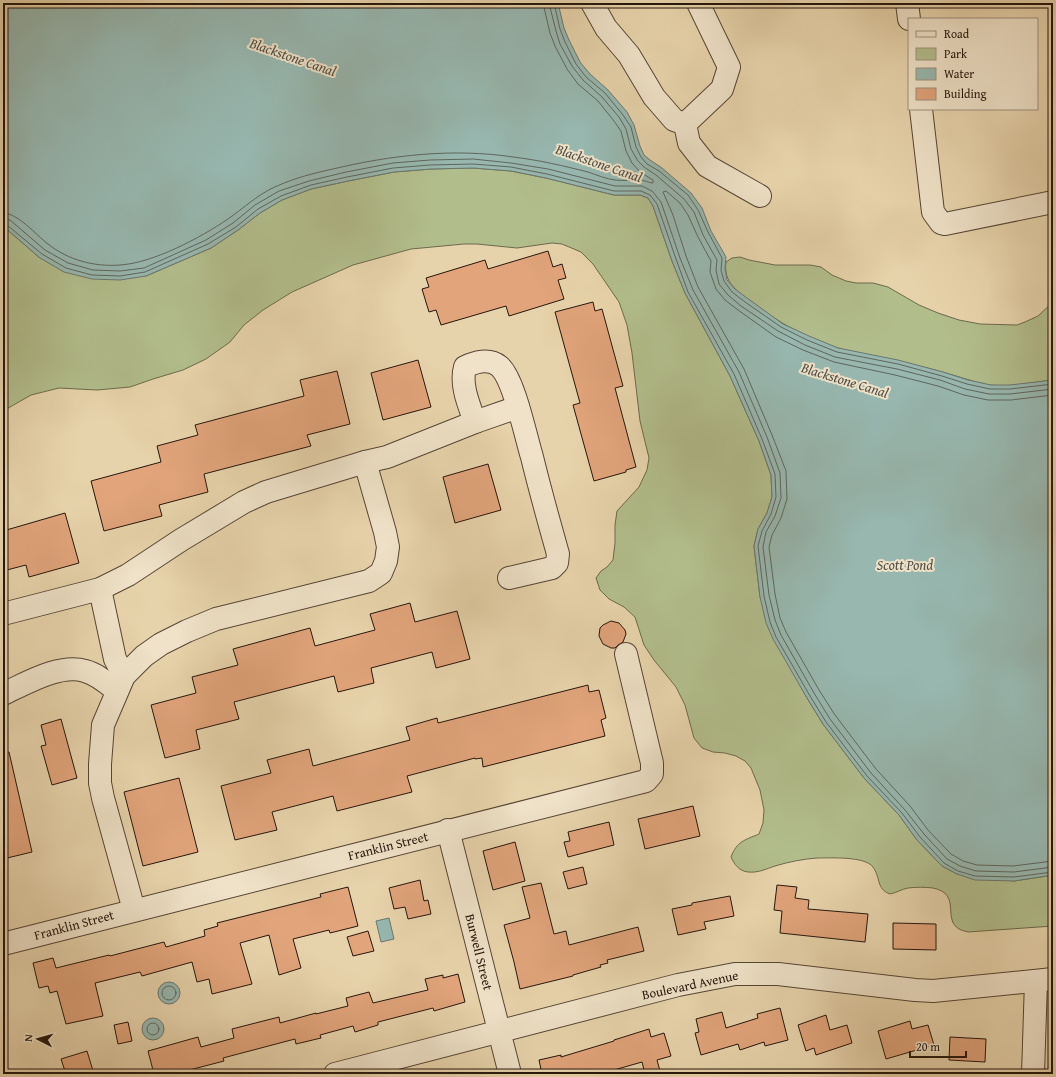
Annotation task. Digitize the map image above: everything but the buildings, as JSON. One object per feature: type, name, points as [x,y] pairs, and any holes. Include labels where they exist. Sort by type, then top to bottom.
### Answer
[{"type":"street","points":[[592,3],[606,28],[629,55],[654,97],[674,120],[685,124]]},
{"type":"street","points":[[685,124],[722,89],[729,67],[698,3]]},
{"type":"street","points":[[906,3],[909,18]]},
{"type":"street","points":[[921,110],[933,212],[941,223],[953,222],[1053,202]]},
{"type":"street","points":[[685,124],[688,143],[707,166],[760,196]]},
{"type":"street","points":[[475,422],[464,387],[463,374],[465,367],[474,362],[489,361],[499,366],[508,379],[518,407],[558,554],[558,563],[552,568],[509,578]]},
{"type":"street","points":[[3,614],[100,589],[128,575],[194,532],[244,502],[266,492],[365,462],[387,457],[475,422],[518,407]]},
{"type":"street","points":[[134,910],[100,783],[103,725],[120,683],[144,656],[161,644],[186,631],[216,619],[369,581],[381,573],[386,561],[388,548],[365,462]]},
{"type":"street","points":[[100,589],[120,683]]},
{"type":"street","name":"Franklin Street","points":[[3,944],[646,780],[652,774],[652,763],[626,654]]},
{"type":"street","points":[[3,694],[31,681],[63,670],[76,669],[87,671],[102,679],[120,683]]},
{"type":"street","name":"Burwell Street","points":[[448,830],[510,1074]]},
{"type":"street","name":"Boulevard Avenue","points":[[335,1074],[708,978],[736,974],[778,974],[932,991],[1044,980]]},
{"type":"street","points":[[1033,1074],[1044,980]]},
{"type":"green space","points":[[473,168],[511,171],[614,195],[640,195],[648,198],[653,206],[685,293],[730,376],[759,441],[771,475],[772,497],[767,513],[758,529],[754,546],[760,597],[784,656],[807,698],[823,724],[864,778],[899,815],[917,840],[942,866],[957,874],[1014,881],[1053,875],[1053,926],[968,932],[961,930],[954,925],[949,901],[947,896],[942,891],[933,888],[914,887],[890,894],[883,889],[873,867],[869,863],[855,859],[806,859],[785,863],[755,872],[748,872],[739,869],[735,865],[731,857],[733,852],[739,844],[759,834],[763,823],[764,810],[760,790],[751,768],[745,761],[736,756],[713,752],[702,748],[694,738],[685,705],[676,687],[644,645],[635,617],[624,607],[609,599],[600,590],[596,578],[613,560],[617,511],[639,487],[647,470],[649,458],[640,421],[627,325],[619,302],[593,264],[581,252],[562,244],[552,243],[517,248],[464,244],[411,249],[353,265],[292,292],[263,310],[244,325],[230,342],[206,359],[183,370],[130,387],[97,390],[59,388],[31,395],[3,411],[3,226],[40,258],[146,276],[211,248],[260,213],[282,200],[311,189],[394,172]]},
{"type":"green space","points":[[740,257],[775,265],[810,265],[821,267],[832,275],[846,281],[856,283],[873,283],[888,287],[919,305],[938,313],[959,320],[980,324],[1017,325],[1038,316],[1053,302],[1053,380],[1013,385],[989,385],[929,369],[838,348],[815,340],[772,317],[737,291],[727,276],[726,262],[732,258]]},
{"type":"water","name":"Scott Pond","points":[[3,3],[558,3],[564,28],[580,62],[590,74],[608,90],[627,112],[634,125],[644,155],[662,168],[691,193],[702,208],[711,231],[726,257],[725,269],[727,280],[735,289],[783,324],[838,348],[898,360],[991,385],[1010,385],[1053,380],[1053,875],[1014,881],[975,880],[957,874],[942,866],[917,840],[899,815],[864,778],[823,724],[807,698],[773,639],[766,623],[760,597],[754,546],[758,529],[767,513],[772,497],[771,475],[759,441],[730,376],[685,293],[653,206],[648,198],[640,195],[614,195],[511,171],[473,168],[394,172],[311,189],[282,200],[260,213],[211,248],[146,276],[120,280],[92,279],[64,272],[40,258],[3,226]]},
{"type":"water","points":[[389,918],[394,939],[381,942],[376,921]]},
{"type":"water","points":[[165,982],[173,982],[180,989],[180,997],[173,1004],[165,1004],[158,997],[158,989]]},
{"type":"water","points":[[153,1018],[157,1019],[163,1025],[163,1033],[157,1039],[153,1040],[149,1039],[143,1033],[142,1029],[143,1025],[149,1019]]},
{"type":"water label","name":"Blackstone Canal","points":[[293,57]]},
{"type":"water label","name":"Blackstone Canal","points":[[599,163]]},
{"type":"water label","name":"Blackstone Canal","points":[[845,380]]}]
